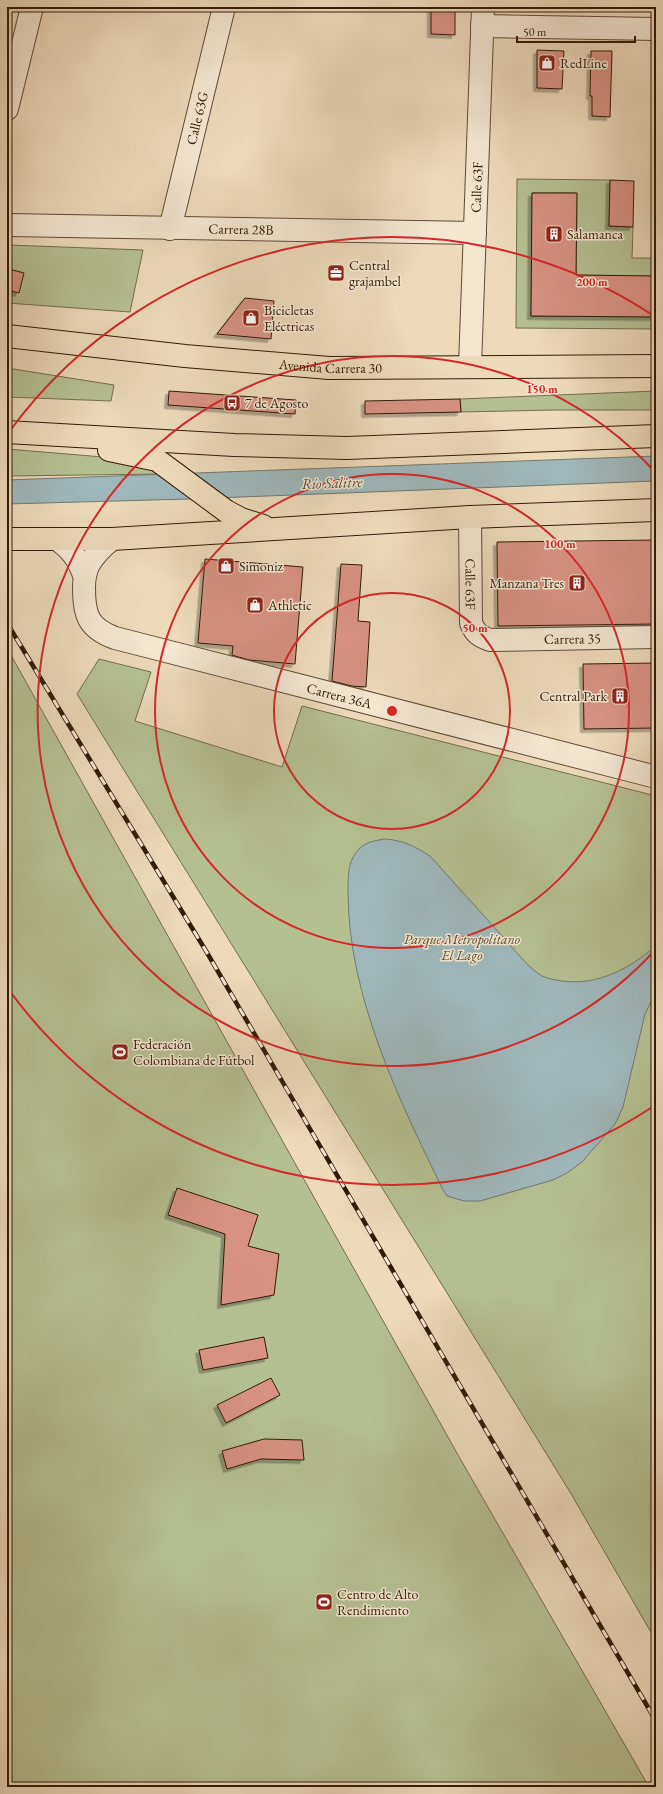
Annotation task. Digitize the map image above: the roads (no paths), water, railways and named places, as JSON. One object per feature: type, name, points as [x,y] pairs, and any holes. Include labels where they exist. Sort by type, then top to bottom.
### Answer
[{"type":"highway","name":"Avenida Carrera 30","points":[[7,336],[185,356],[329,368],[656,366]]},
{"type":"highway","points":[[17,433],[234,445],[347,448],[656,436]]},
{"type":"highway","points":[[17,433],[157,460],[226,511],[241,519],[280,529]]},
{"type":"highway","points":[[7,539],[112,539],[470,517],[656,510]]},
{"type":"street","points":[[7,109],[32,7]]},
{"type":"street","name":"Calle 63G","points":[[170,229],[224,7]]},
{"type":"street","points":[[482,16],[656,29]]},
{"type":"street","name":"Calle 63F","points":[[470,366],[482,16]]},
{"type":"street","name":"Carrera 28B","points":[[7,225],[170,229],[475,233]]},
{"type":"street","name":"Calle 63F","points":[[470,517],[471,623],[473,630],[479,636],[490,640]]},
{"type":"street","points":[[84,575],[96,554],[112,539]]},
{"type":"street","points":[[58,540],[74,553],[79,560],[84,575]]},
{"type":"street","name":"Carrera 36A","points":[[84,575],[84,604],[87,616],[92,625],[102,634],[656,777]]},
{"type":"street","name":"Carrera 35","points":[[490,640],[656,637]]},
{"type":"water","name":"Río Salitre","points":[[656,456],[656,481],[189,499],[7,504],[7,480]]},
{"type":"water","points":[[384,839],[408,844],[430,856],[521,958],[531,968],[544,977],[575,982],[601,978],[624,968],[656,946],[656,992],[645,1014],[623,1107],[615,1124],[582,1162],[567,1173],[553,1180],[480,1201],[464,1201],[447,1196],[442,1188],[393,1082],[379,1046],[357,971],[351,933],[348,895],[350,865],[355,854],[364,845]]},
{"type":"railway","points":[[7,623],[206,951],[656,1721]]},
{"type":"place","name":"RedLine","points":[[547,63]]},
{"type":"place","name":"Salamanca","points":[[554,234]]},
{"type":"place","name":"Central grajambel","points":[[336,273]]},
{"type":"place","name":"Bicicletas Eléctricas","points":[[251,318]]},
{"type":"place","name":"7 de Agosto","points":[[232,403]]},
{"type":"place","name":"Simoniz","points":[[226,566]]},
{"type":"place","name":"Manzana Tres","points":[[577,583]]},
{"type":"place","name":"Athletic","points":[[255,605]]},
{"type":"place","name":"Central Park","points":[[620,696]]},
{"type":"place","name":"Federación Colombiana de Fútbol","points":[[120,1052]]},
{"type":"place","name":"Centro de Alto Rendimiento","points":[[324,1602]]},
{"type":"park label","name":"Parque Metropolitano El Lago","points":[[462,948]]}]
